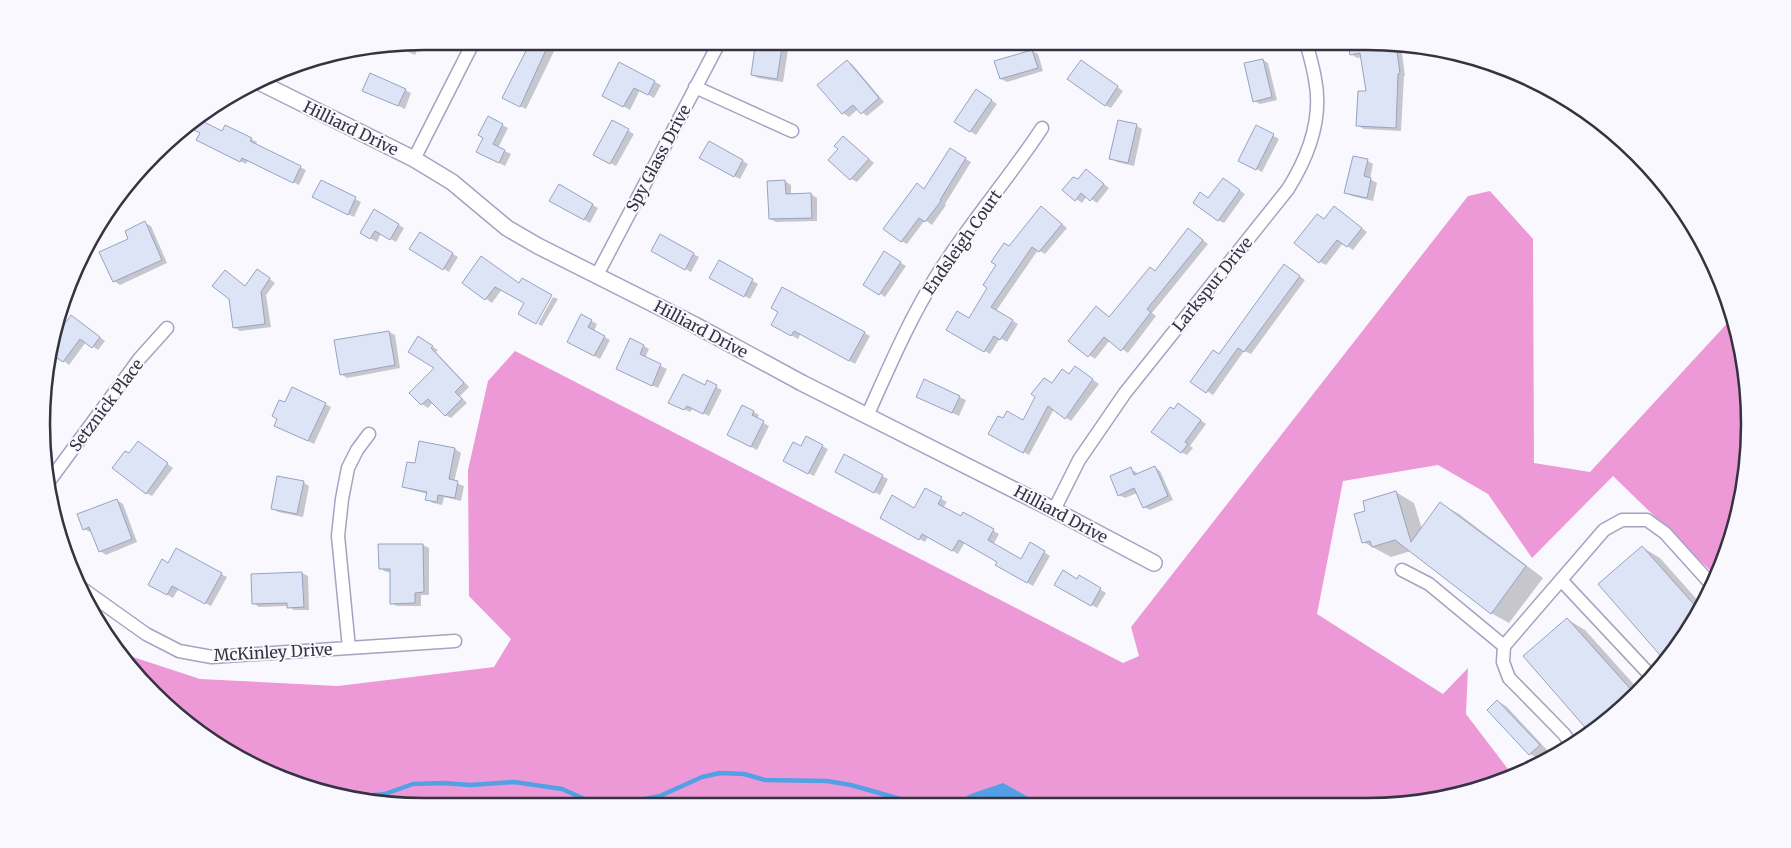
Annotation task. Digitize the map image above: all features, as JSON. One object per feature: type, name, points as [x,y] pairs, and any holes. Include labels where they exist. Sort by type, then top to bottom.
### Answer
[{"type":"street","points":[[414,159],[469,50]]},
{"type":"street","name":"Spy Glass Drive","points":[[597,275],[715,50]]},
{"type":"street","name":"Larkspur Drive","points":[[1054,510],[1079,460],[1125,393],[1288,189],[1298,173],[1312,137],[1317,99],[1316,80],[1308,50]]},
{"type":"street","name":"Hilliard Drive","points":[[265,86],[414,159],[452,182],[519,236],[1154,563]]},
{"type":"street","points":[[695,87],[792,131]]},
{"type":"street","name":"Endsleigh Court","points":[[867,416],[912,320],[934,279],[1042,128]]},
{"type":"street","name":"Setznick Place","points":[[53,475],[140,358],[166,328]]},
{"type":"street","points":[[349,648],[338,536],[348,468],[356,450],[369,434]]},
{"type":"street","points":[[1568,739],[1510,678],[1503,662],[1504,646],[1604,530],[1622,520],[1647,520],[1665,533],[1707,579]]},
{"type":"street","points":[[1402,570],[1430,584],[1504,646]]},
{"type":"street","points":[[1561,580],[1648,671]]},
{"type":"street","name":"McKinley Drive","points":[[92,596],[146,634],[179,651],[212,656],[455,641]]},
{"type":"shaded area","points":[[1490,191],[1533,239],[1534,463],[1590,472],[1727,324],[1738,375],[1741,424],[1738,473],[1734,497],[1721,544],[1711,571],[1613,476],[1532,558],[1488,494],[1438,465],[1343,481],[1317,614],[1443,694],[1468,668],[1466,714],[1509,770],[1487,778],[1440,791],[1416,795],[1367,798],[424,798],[375,795],[351,791],[304,778],[281,770],[237,748],[196,721],[177,705],[130,656],[200,679],[338,686],[494,667],[511,639],[469,596],[468,470],[488,381],[515,351],[1123,663],[1139,656],[1131,627],[1468,196]]},
{"type":"water","points":[[1003,783],[1030,798],[964,798]]},
{"type":"building","points":[[526,50],[546,50],[520,107],[502,98]]},
{"type":"building","points":[[755,50],[782,50],[777,79],[751,75]]},
{"type":"building","points":[[1032,50],[1038,68],[1000,79],[994,61]]},
{"type":"building","points":[[1349,50],[1397,51],[1400,73],[1398,74],[1396,128],[1356,126],[1358,91],[1366,91],[1360,53],[1350,55]]},
{"type":"building","points":[[1263,59],[1272,97],[1253,102],[1244,63]]},
{"type":"building","points":[[847,60],[879,98],[861,114],[853,105],[842,114],[817,85]]},
{"type":"building","points":[[1081,60],[1118,86],[1105,106],[1067,79]]},
{"type":"building","points":[[619,62],[655,81],[648,95],[634,88],[623,107],[602,96]]},
{"type":"building","points":[[370,73],[406,89],[398,106],[362,91]]},
{"type":"building","points":[[976,89],[992,100],[970,132],[954,122]]},
{"type":"building","points":[[488,116],[503,124],[493,144],[505,150],[499,163],[476,152],[483,138],[478,135]]},
{"type":"building","points":[[612,120],[629,129],[610,164],[593,155]]},
{"type":"building","points":[[1118,120],[1137,124],[1128,163],[1109,159]]},
{"type":"building","points":[[204,122],[222,131],[225,125],[252,138],[250,141],[301,166],[293,183],[242,158],[240,162],[196,140],[200,133],[193,130]]},
{"type":"building","points":[[1256,125],[1274,134],[1256,170],[1238,161]]},
{"type":"building","points":[[843,136],[869,159],[850,180],[828,160],[838,149],[834,146]]},
{"type":"building","points":[[709,141],[743,160],[734,177],[699,158]]},
{"type":"building","points":[[950,148],[966,158],[941,201],[925,222],[919,218],[901,242],[883,229],[917,183],[924,189]]},
{"type":"building","points":[[1353,156],[1368,159],[1364,176],[1371,178],[1367,198],[1344,193]]},
{"type":"building","points":[[1086,169],[1104,184],[1090,201],[1081,193],[1075,201],[1062,190],[1073,177],[1078,179]]},
{"type":"building","points":[[1223,178],[1240,190],[1218,221],[1193,203],[1200,192],[1208,198]]},
{"type":"building","points":[[321,180],[356,197],[348,215],[312,197]]},
{"type":"building","points":[[785,180],[786,194],[811,193],[812,218],[769,219],[767,181]]},
{"type":"building","points":[[559,184],[593,204],[584,220],[549,201]]},
{"type":"building","points":[[1041,206],[1062,224],[1039,252],[1032,247],[991,307],[1013,320],[1000,340],[994,336],[984,352],[946,330],[957,311],[969,318],[987,288],[983,285],[996,265],[991,262],[1004,243],[1009,246]]},
{"type":"building","points":[[1334,206],[1362,228],[1347,247],[1337,240],[1319,263],[1294,243],[1317,214],[1324,219]]},
{"type":"building","points":[[374,209],[399,224],[390,240],[375,231],[370,239],[360,233]]},
{"type":"building","points":[[145,221],[162,260],[113,282],[99,252],[128,239],[125,231]]},
{"type":"building","points":[[1188,228],[1203,240],[1147,309],[1151,312],[1121,351],[1104,337],[1088,357],[1068,341],[1096,306],[1109,317],[1150,267],[1155,271]]},
{"type":"building","points":[[420,232],[453,253],[443,270],[409,249]]},
{"type":"building","points":[[660,234],[694,253],[685,270],[651,251]]},
{"type":"building","points":[[884,251],[901,262],[879,295],[863,285]]},
{"type":"building","points":[[481,256],[519,283],[522,278],[552,295],[536,324],[518,314],[524,303],[495,287],[485,300],[462,283]]},
{"type":"building","points":[[719,260],[753,279],[744,297],[709,278]]},
{"type":"building","points":[[1284,264],[1300,276],[1244,352],[1238,348],[1206,393],[1190,382],[1213,350],[1219,354]]},
{"type":"building","points":[[257,269],[270,278],[261,292],[265,324],[233,328],[229,299],[212,286],[225,270],[245,286]]},
{"type":"building","points":[[782,287],[865,332],[849,361],[794,331],[791,336],[771,325],[778,312],[771,308]]},
{"type":"building","points":[[581,314],[592,320],[588,327],[605,336],[594,356],[567,342]]},
{"type":"building","points":[[71,315],[100,337],[92,348],[80,339],[63,362],[56,357],[64,325]]},
{"type":"building","points":[[389,331],[395,365],[340,375],[334,340]]},
{"type":"building","points":[[418,336],[433,346],[431,348],[464,383],[455,392],[462,399],[445,416],[428,399],[421,405],[409,393],[434,368],[408,352]]},
{"type":"building","points":[[630,338],[644,345],[640,354],[661,364],[652,386],[616,369]]},
{"type":"building","points":[[1075,366],[1093,379],[1065,419],[1048,406],[1023,453],[988,434],[998,416],[1003,418],[1007,411],[1023,420],[1035,397],[1031,394],[1044,378],[1052,383],[1062,369],[1069,374]]},
{"type":"building","points":[[683,374],[705,385],[707,380],[717,385],[703,414],[687,406],[684,410],[668,403]]},
{"type":"building","points":[[924,379],[960,396],[952,413],[916,397]]},
{"type":"building","points":[[292,387],[326,403],[308,441],[274,426],[277,419],[272,416],[279,400],[285,402]]},
{"type":"building","points":[[1178,403],[1201,420],[1185,442],[1188,444],[1181,453],[1151,432],[1170,407],[1174,409]]},
{"type":"building","points":[[742,405],[754,411],[752,415],[764,421],[751,447],[727,435]]},
{"type":"building","points":[[806,436],[823,445],[808,474],[783,461],[793,442],[801,446]]},
{"type":"building","points":[[138,441],[168,463],[146,494],[112,468],[125,451],[129,453]]},
{"type":"building","points":[[419,441],[455,448],[449,479],[458,481],[455,498],[438,495],[437,502],[425,500],[427,492],[402,487],[407,462],[415,463]]},
{"type":"building","points":[[844,454],[883,475],[874,493],[835,472]]},
{"type":"building","points":[[1155,466],[1168,496],[1143,508],[1134,488],[1118,496],[1110,476],[1131,467],[1134,475]]},
{"type":"building","points":[[277,476],[304,481],[297,514],[271,509]]},
{"type":"building","points":[[925,488],[942,497],[938,504],[961,516],[963,512],[994,529],[988,540],[1021,559],[1030,542],[1045,551],[1027,583],[995,565],[997,562],[959,540],[952,551],[922,534],[919,540],[880,518],[892,495],[914,508]]},
{"type":"building","points":[[1396,491],[1411,542],[1440,502],[1526,566],[1491,614],[1395,540],[1372,547],[1370,541],[1362,543],[1354,514],[1365,511],[1363,501]]},
{"type":"building","points":[[117,499],[132,539],[99,552],[89,527],[83,530],[77,514]]},
{"type":"building","points":[[378,544],[423,544],[424,592],[415,593],[415,603],[390,604],[390,569],[379,569]]},
{"type":"building","points":[[1642,546],[1694,605],[1661,656],[1598,584]]},
{"type":"building","points":[[176,548],[222,573],[205,604],[172,586],[167,595],[148,585],[162,559],[168,563]]},
{"type":"building","points":[[1063,570],[1077,579],[1079,575],[1101,588],[1091,606],[1054,585]]},
{"type":"building","points":[[302,572],[304,607],[287,608],[287,603],[252,604],[251,574]]},
{"type":"building","points":[[1567,618],[1630,689],[1614,705],[1585,728],[1523,656]]},
{"type":"building","points":[[1497,700],[1540,745],[1529,755],[1487,710]]},
{"type":"waterway","points":[[650,798],[660,796],[702,777],[720,773],[744,774],[765,780],[827,781],[851,785],[896,798]]},
{"type":"waterway","points":[[375,795],[385,794],[413,784],[443,783],[470,785],[514,782],[562,789],[582,798]]}]
